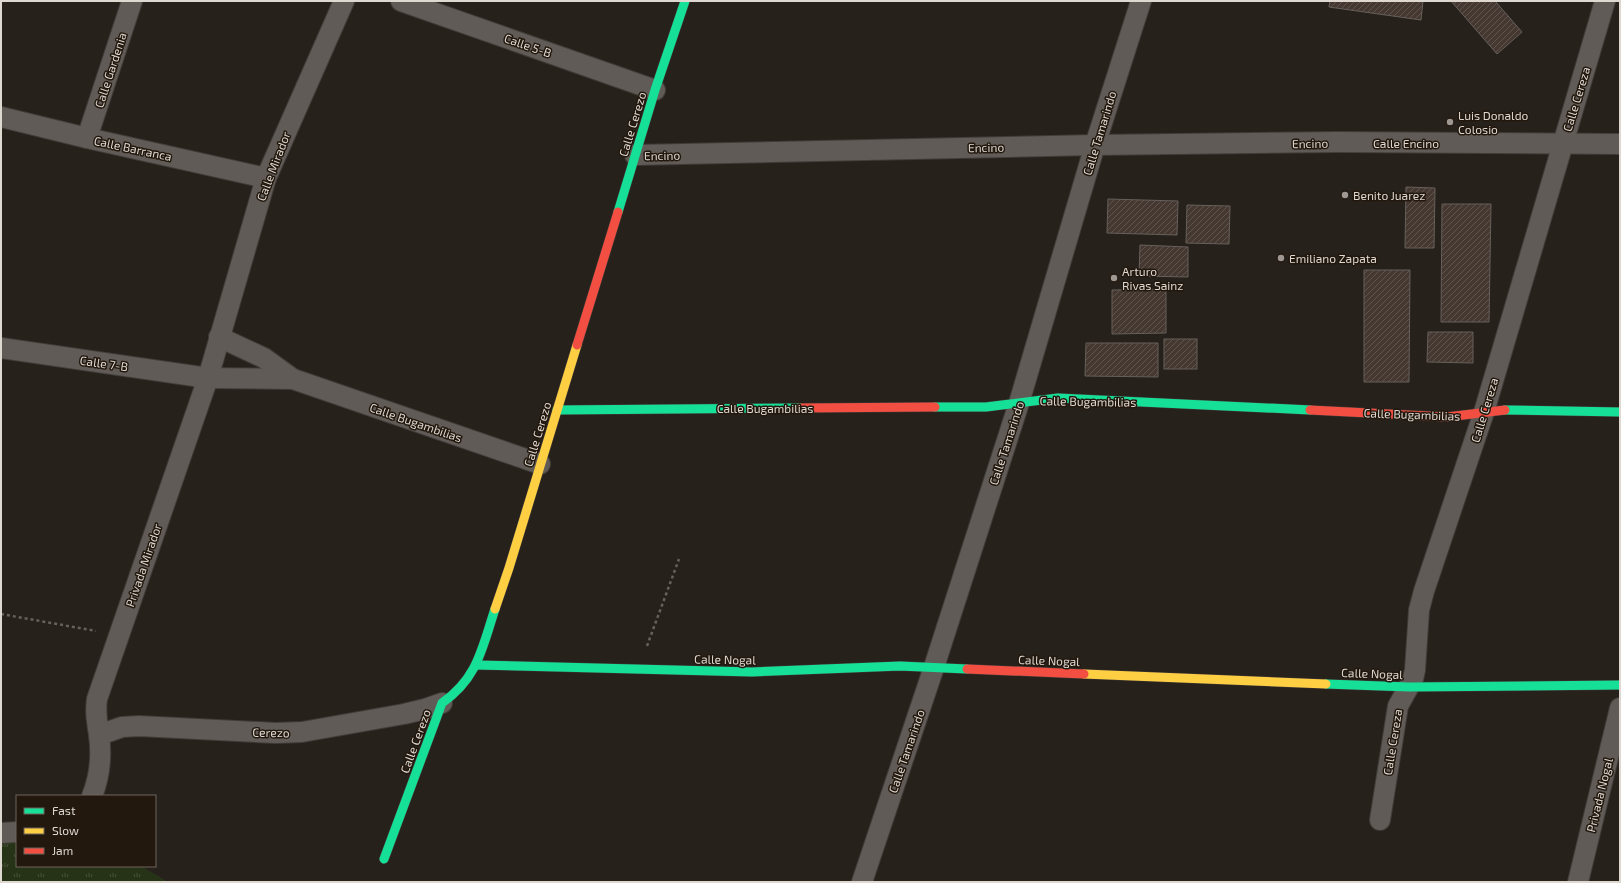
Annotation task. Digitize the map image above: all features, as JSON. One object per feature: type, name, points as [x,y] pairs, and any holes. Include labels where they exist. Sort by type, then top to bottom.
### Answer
[{"type":"street","name":"Calle Gardenia","points":[[87,138],[132,1]]},
{"type":"street","name":"Calle Mirador","points":[[219,337],[266,178],[344,1]]},
{"type":"street","name":"Calle 5-B","points":[[401,1],[655,90]]},
{"type":"street","name":"Calle Cerezo","points":[[384,859],[442,703],[463,686],[476,665],[508,568],[655,90],[685,1]]},
{"type":"street","name":"Calle Tamarindo","points":[[862,882],[934,667],[1019,403],[1095,145],[1141,1]]},
{"type":"street","name":"Calle Cereza","points":[[1380,820],[1398,706],[1413,679],[1415,670],[1419,610],[1424,591],[1484,412],[1605,1]]},
{"type":"street","name":"Calle Barranca","points":[[1,117],[266,178]]},
{"type":"street","name":"Encino","points":[[635,155],[1095,145],[1336,142]]},
{"type":"street","name":"Calle Encino","points":[[1336,142],[1620,144]]},
{"type":"street","name":"Calle Bugambilias","points":[[219,337],[264,358],[293,379],[540,464]]},
{"type":"street","name":"Privada Mirador","points":[[92,795],[100,770],[101,751],[95,709],[97,699],[208,378],[219,337]]},
{"type":"street","name":"Calle 7-B","points":[[1,348],[208,378]]},
{"type":"street","name":"Calle Bugambilias","points":[[208,378],[293,379]]},
{"type":"street","name":"Calle Bugambilias","points":[[557,410],[986,407],[1058,398],[1447,416],[1465,416],[1484,412],[1516,409],[1620,412]]},
{"type":"street","name":"Calle Nogal","points":[[476,665],[752,672],[893,666],[1409,687],[1620,685]]},
{"type":"street","name":"Cerezo","points":[[99,735],[122,727],[139,726],[276,733],[302,732],[404,714],[442,703]]},
{"type":"street","name":"Privada Nogal","points":[[1578,882],[1620,708]]},
{"type":"street","points":[[1,833],[16,832]]},
{"type":"path","points":[[639,669],[679,559]]},
{"type":"path","points":[[1,614],[118,636]]},
{"type":"green space","points":[[1,832],[16,835],[16,867],[143,867],[168,882],[1,882]]},
{"type":"building","points":[[1330,1],[1423,1],[1421,20],[1329,7]]},
{"type":"building","points":[[1451,1],[1495,1],[1522,32],[1497,54]]},
{"type":"building","points":[[1406,187],[1435,188],[1434,248],[1405,248]]},
{"type":"building","points":[[1108,199],[1178,201],[1177,235],[1107,233]]},
{"type":"building","points":[[1442,204],[1491,204],[1489,322],[1441,322]]},
{"type":"building","points":[[1187,205],[1230,206],[1229,244],[1186,243]]},
{"type":"building","points":[[1140,245],[1188,247],[1188,277],[1139,276]]},
{"type":"building","points":[[1364,270],[1410,270],[1409,382],[1364,382]]},
{"type":"building","points":[[1166,289],[1166,333],[1112,334],[1112,290]]},
{"type":"building","points":[[1428,332],[1473,332],[1473,363],[1427,362]]},
{"type":"building","points":[[1164,339],[1197,339],[1197,369],[1164,369]]},
{"type":"building","points":[[1086,343],[1158,343],[1158,377],[1085,376]]},
{"type":"traffic: fast","points":[[618,212],[655,90],[685,1]]},
{"type":"traffic: fast","points":[[935,407],[986,407],[1058,398],[1310,410]]},
{"type":"traffic: fast","points":[[557,410],[800,408]]},
{"type":"traffic: fast","points":[[1505,410],[1620,412]]},
{"type":"traffic: fast","points":[[384,859],[442,703],[464,683],[471,673],[482,649],[495,609]]},
{"type":"traffic: fast","points":[[476,665],[752,672],[900,666],[967,669]]},
{"type":"traffic: fast","points":[[1326,684],[1409,687],[1620,685]]},
{"type":"traffic: slow","points":[[495,609],[509,568],[577,345]]},
{"type":"traffic: slow","points":[[1084,674],[1326,684]]},
{"type":"traffic: jam","points":[[577,345],[618,212]]},
{"type":"traffic: jam","points":[[800,408],[935,407]]},
{"type":"traffic: jam","points":[[1310,410],[1447,417],[1505,410]]},
{"type":"traffic: jam","points":[[967,669],[1084,674]]},
{"type":"place","name":"Luis Donaldo Colosio","points":[[1450,122]]},
{"type":"place","name":"Benito Juarez","points":[[1345,195]]},
{"type":"place","name":"Emiliano Zapata","points":[[1281,258]]},
{"type":"place","name":"Arturo Rivas Sainz","points":[[1114,278]]}]
